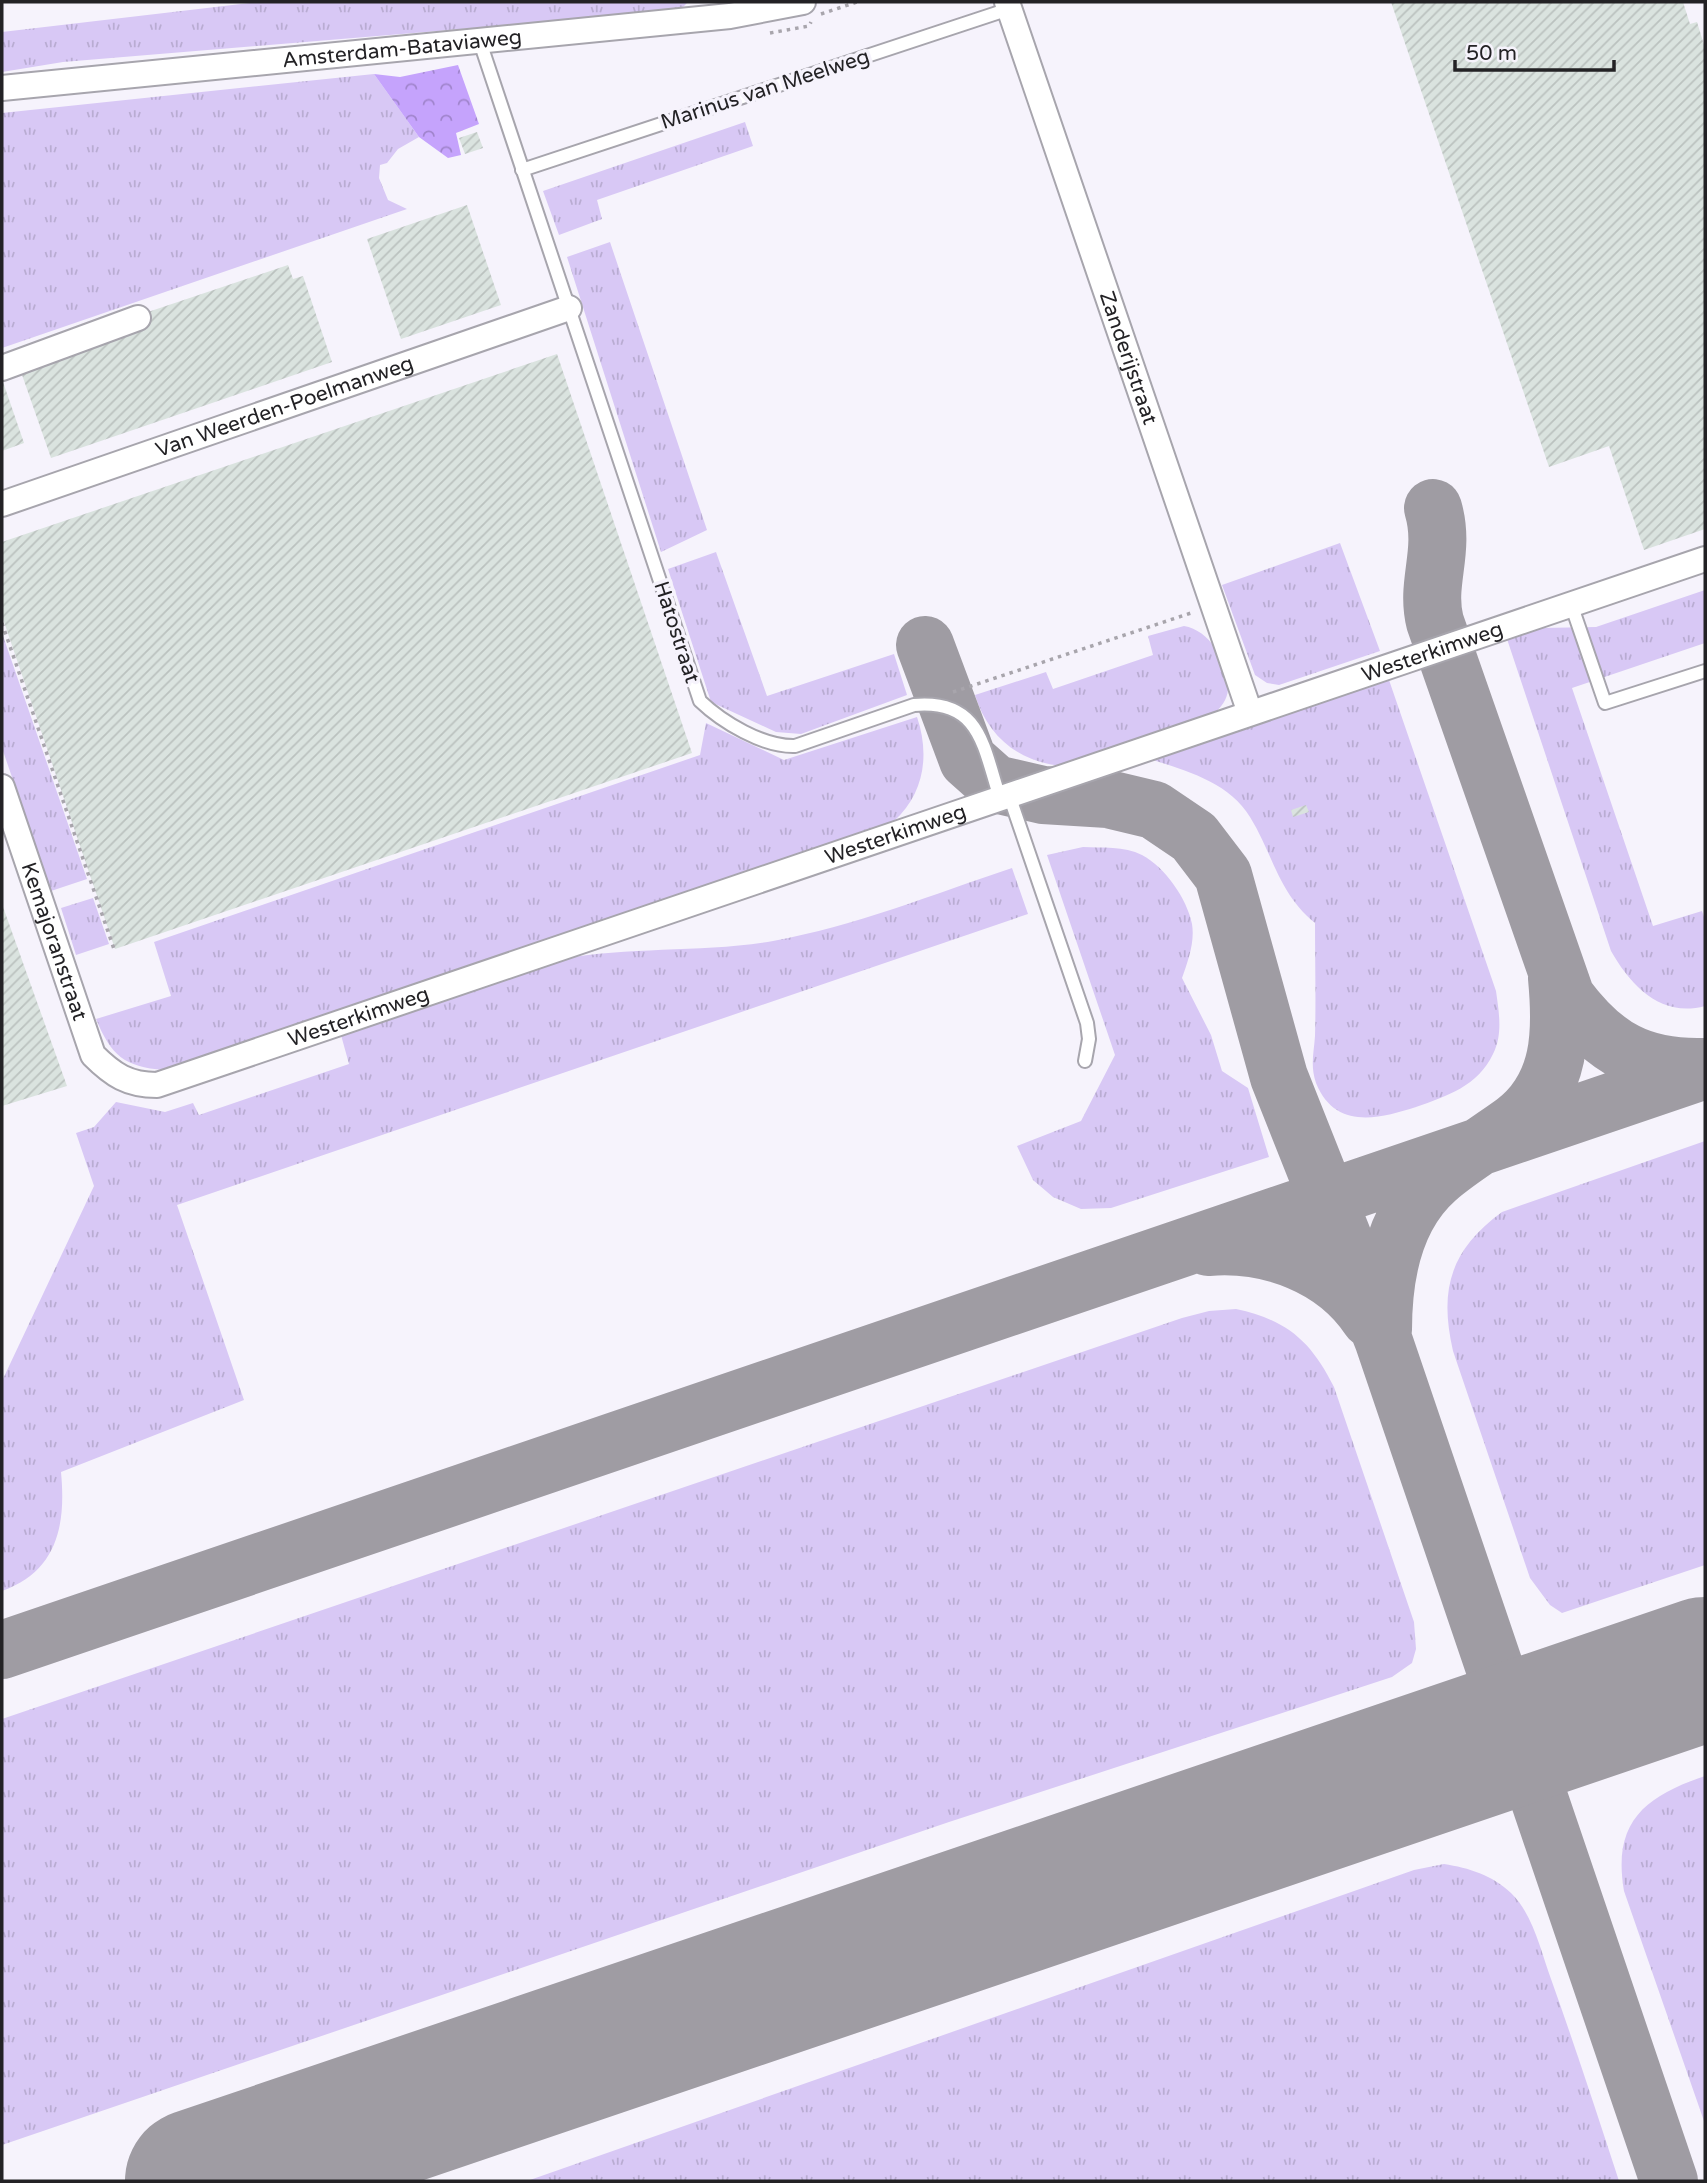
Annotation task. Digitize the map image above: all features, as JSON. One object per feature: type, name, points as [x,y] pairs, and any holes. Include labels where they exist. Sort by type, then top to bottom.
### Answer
[{"type":"street","name":"Amsterdam-Bataviaweg","points":[[2,88],[730,16],[803,2]]},
{"type":"street","name":"Zanderijstraat","points":[[1008,5],[1250,713]]},
{"type":"street","name":"Van Weerden-Poelmanweg","points":[[2,504],[569,308]]},
{"type":"street","points":[[2,368],[138,318]]},
{"type":"street","name":"Westerkimweg","points":[[93,1055],[114,1076],[138,1085],[157,1085],[1705,559]]},
{"type":"street","name":"Kemajoranstraat","points":[[2,787],[93,1055]]},
{"type":"lane","name":"Marinus van Meelweg","points":[[522,170],[1008,5]]},
{"type":"lane","name":"Hatostraat","points":[[480,42],[700,701],[711,712],[780,747],[795,746],[914,705]]},
{"type":"lane","points":[[1571,604],[1605,703],[1705,671]]},
{"type":"lane","points":[[914,705],[934,704],[955,709],[971,720],[1004,797],[1087,1023],[1090,1039],[1084,1061]]},
{"type":"path","points":[[914,705],[1214,605]]},
{"type":"path","points":[[2,623],[115,953]]},
{"type":"green space","points":[[259,2],[688,2],[679,11],[63,62],[2,72],[2,32]]},
{"type":"green space","points":[[458,65],[479,124],[456,133],[461,155],[448,158],[419,137],[374,74],[400,77]]},
{"type":"green space","points":[[374,74],[419,137],[398,149],[387,163],[380,165],[379,178],[388,200],[407,209],[2,348],[2,113]]},
{"type":"green space","points":[[745,122],[753,146],[597,200],[602,219],[559,235],[543,191]]},
{"type":"green space","points":[[610,242],[707,530],[661,552],[567,257]]},
{"type":"green space","points":[[1340,543],[1380,651],[1279,685],[1267,683],[1255,675],[1222,585]]},
{"type":"green space","points":[[716,552],[767,696],[894,654],[907,695],[801,734],[776,732],[711,702],[668,569]]},
{"type":"green space","points":[[1705,590],[1705,643],[1572,688],[1653,926],[1702,911],[1705,920],[1705,1006],[1689,1009],[1661,1003],[1649,996],[1628,976],[1611,951],[1507,639],[1541,628],[1596,627]]},
{"type":"green space","points":[[1184,626],[1210,641],[1221,659],[1228,690],[1219,709],[1214,714],[1062,766],[1032,759],[1007,745],[988,723],[975,695],[1046,672],[1053,689],[1153,655],[1148,636]]},
{"type":"green space","points":[[2,633],[87,879],[51,891],[2,748]]},
{"type":"green space","points":[[1389,680],[1496,991],[1499,1031],[1496,1046],[1487,1065],[1470,1082],[1439,1099],[1402,1111],[1359,1117],[1334,1108],[1324,1098],[1314,1077],[1315,923],[1292,899],[1258,831],[1241,805],[1231,795],[1207,780],[1153,760]]},
{"type":"green space","points":[[917,717],[923,745],[922,773],[912,799],[894,821],[164,1070],[139,1066],[121,1057],[107,1042],[96,1019],[171,996],[154,942],[700,755],[706,723],[784,760]]},
{"type":"green space","points":[[1083,847],[1120,849],[1142,855],[1159,867],[1180,894],[1193,931],[1182,978],[1211,1035],[1222,1071],[1248,1088],[1269,1157],[1111,1208],[1081,1209],[1053,1197],[1033,1180],[1017,1146],[1081,1121],[1115,1055],[1047,855]]},
{"type":"green space","points":[[1012,868],[1028,914],[177,1205],[244,1400],[61,1472],[62,1510],[54,1543],[47,1558],[21,1582],[2,1591],[2,1381],[94,1186],[76,1133],[94,1127],[116,1102],[165,1112],[193,1103],[199,1115],[349,1064],[341,1035],[561,959],[614,952],[747,945],[804,935],[924,899]]},
{"type":"green space","points":[[93,898],[109,944],[76,955],[61,908]]},
{"type":"green space","points":[[1705,1141],[1705,1565],[1562,1613],[1550,1605],[1530,1578],[1453,1351],[1447,1309],[1453,1273],[1470,1241],[1502,1212]]},
{"type":"green space","points":[[1236,1309],[1270,1319],[1296,1335],[1316,1357],[1334,1387],[1414,1622],[1416,1649],[1412,1663],[1392,1677],[949,1822],[2,2145],[2,1719],[1182,1318],[1209,1311]]},
{"type":"green space","points":[[1705,1776],[1705,2124],[1624,1891],[1622,1867],[1623,1846],[1638,1815],[1666,1793]]},
{"type":"green space","points":[[1444,1864],[1471,1870],[1496,1881],[1519,1902],[1531,1922],[1619,2181],[527,2181],[1414,1870]]},
{"type":"building","points":[[1391,2],[1683,2],[1690,24],[1697,22],[1705,48],[1705,529],[1644,550],[1609,446],[1549,467]]},
{"type":"building","points":[[477,132],[483,148],[465,154],[459,138]]},
{"type":"building","points":[[467,205],[501,305],[401,339],[367,239]]},
{"type":"building","points":[[288,265],[293,279],[303,276],[332,362],[51,458],[21,372],[146,329],[142,314]]},
{"type":"building","points":[[557,354],[692,753],[115,949],[2,616],[2,542]]},
{"type":"building","points":[[2,379],[24,443],[2,451]]},
{"type":"building","points":[[1306,805],[1309,812],[1293,817],[1291,810]]},
{"type":"building","points":[[2,904],[67,1086],[2,1106]]},
{"type":"taxiway","points":[[1433,508],[1437,539],[1432,594],[1435,622],[1566,997],[1595,1030],[1626,1052],[1662,1064],[1705,1067]]},
{"type":"taxiway","points":[[925,645],[968,760],[995,784],[1043,795],[1108,799],[1154,810],[1194,837],[1223,875],[1279,1077],[1383,1339],[1669,2181]]},
{"type":"taxiway","points":[[1383,1330],[1385,1289],[1393,1248],[1400,1229],[1421,1194],[1464,1157],[1514,1123],[1530,1109],[1542,1093],[1550,1075],[1558,1038],[1557,978]]},
{"type":"taxiway","points":[[2,1650],[1705,1070]]},
{"type":"taxiway","points":[[1208,1247],[1254,1249],[1299,1261],[1338,1285],[1370,1319]]},
{"type":"taxiway","points":[[1411,1769],[1464,1748],[1486,1730],[1494,1717],[1499,1675]]},
{"type":"taxiway","points":[[1538,1791],[1539,1762],[1547,1742],[1562,1725],[1586,1710]]},
{"type":"runway","points":[[197,2181],[1705,1669]]}]
